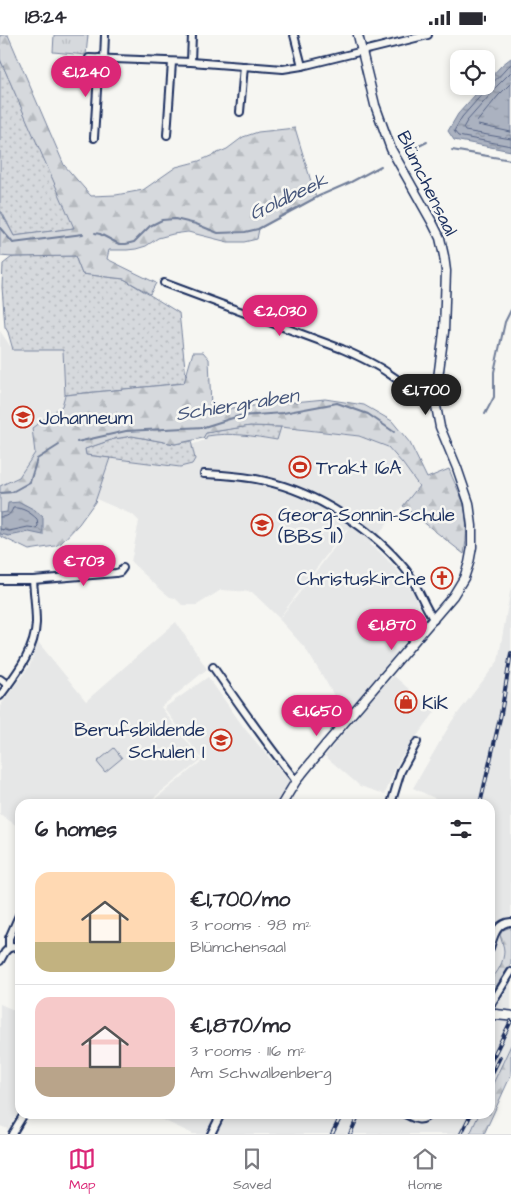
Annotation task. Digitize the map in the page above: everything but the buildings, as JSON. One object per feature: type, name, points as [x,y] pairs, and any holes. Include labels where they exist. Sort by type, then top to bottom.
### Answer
[{"type":"main road","points":[[495,1014],[511,1016]]},
{"type":"street","points":[[94,138],[105,35]]},
{"type":"street","points":[[191,62],[192,35]]},
{"type":"street","points":[[294,35],[302,66]]},
{"type":"street","name":"Blümchensaal","points":[[285,799],[296,781],[327,743],[453,597],[464,578],[472,547],[469,503],[440,427],[435,401],[444,332],[446,271],[440,238],[391,149],[375,105],[358,35]]},
{"type":"street","points":[[89,58],[244,65],[283,69],[428,35]]},
{"type":"street","points":[[167,135],[172,62]]},
{"type":"street","points":[[240,112],[244,65]]},
{"type":"street","points":[[164,283],[366,359],[386,371],[415,393],[435,401]]},
{"type":"street","points":[[204,473],[266,481],[300,492],[340,513],[386,548],[401,564],[414,583],[434,620]]},
{"type":"street","points":[[0,580],[33,580],[116,573],[120,572],[123,568]]},
{"type":"street","points":[[0,696],[21,667],[33,639],[36,622],[33,580]]},
{"type":"street","points":[[213,667],[244,714],[296,781]]},
{"type":"street","points":[[0,679],[8,685]]},
{"type":"street","points":[[393,799],[401,771],[417,742]]},
{"type":"street","points":[[495,936],[503,923],[511,922]]},
{"type":"street","points":[[9,949],[9,938],[15,924]]},
{"type":"street","points":[[0,961],[4,952],[15,947]]},
{"type":"street","points":[[495,998],[511,971]]},
{"type":"street","points":[[12,1134],[21,1119]]},
{"type":"street","points":[[211,1134],[218,1119]]},
{"type":"shaded area","name":"Johanneum","points":[[0,331],[13,350],[63,350],[65,395],[62,406],[32,428],[35,453],[19,477],[0,486]]},
{"type":"shaded area","name":"Georg-Sonnin-Schule (BBS II)","points":[[281,427],[359,436],[388,447],[419,486],[370,545],[358,537],[380,552],[397,570],[414,594],[424,620],[346,713],[341,708],[305,648],[279,619],[348,530],[346,529],[279,618],[252,592],[221,590],[197,605],[182,605],[159,588],[131,562],[139,521],[133,515],[96,499],[110,458],[180,467],[193,452],[191,445],[205,440],[207,436],[245,435],[276,440]]},
{"type":"shaded area","points":[[511,587],[511,1045],[495,1079],[495,799],[436,799],[413,788],[452,721],[498,661]]},
{"type":"shaded area","points":[[176,622],[207,669],[161,707],[201,760],[152,799],[15,799],[15,824],[0,814],[0,706],[30,665],[38,642],[86,701]]},
{"type":"shaded area","points":[[394,676],[435,712],[401,757],[385,794],[360,786],[325,756],[381,688]]},
{"type":"shaded area","name":"Berufsbildende Schulen I","points":[[208,677],[245,729],[289,781],[279,799],[155,799],[203,760],[164,708]]},
{"type":"shaded area","points":[[0,1004],[15,1011],[15,1118],[8,1129],[0,1126]]},
{"type":"shaded area","points":[[161,1119],[477,1119],[470,1134],[193,1134]]},
{"type":"green space","points":[[0,35],[8,35],[64,165],[91,196],[116,195],[143,190],[176,167],[199,161],[227,149],[243,137],[258,132],[295,128],[316,198],[259,229],[257,239],[244,242],[228,242],[188,232],[158,238],[146,246],[136,249],[109,250],[107,259],[156,283],[150,294],[124,279],[82,274],[75,256],[0,256],[0,212],[14,236],[74,228],[0,59]]},
{"type":"green space","points":[[54,35],[88,35],[86,55],[53,52]]},
{"type":"green space","points":[[0,59],[75,228],[14,236],[2,212],[0,212]]},
{"type":"green space","points":[[75,256],[82,274],[124,279],[179,313],[186,377],[184,383],[65,395],[63,350],[13,350],[5,327],[2,287],[3,264],[12,257]]},
{"type":"green space","points":[[193,352],[203,352],[209,359],[211,407],[222,409],[325,399],[364,405],[392,421],[410,443],[427,478],[449,469],[465,508],[466,541],[464,554],[403,506],[419,486],[388,447],[359,436],[281,427],[250,426],[206,433],[203,438],[175,444],[132,436],[114,439],[85,449],[86,455],[110,458],[95,502],[79,524],[61,543],[55,546],[29,550],[0,536],[0,486],[19,477],[35,453],[32,428],[62,406],[65,395],[184,383]]},
{"type":"green space","points":[[250,426],[281,427],[277,440],[233,434],[207,436],[205,440],[203,438],[205,433]]},
{"type":"green space","points":[[132,436],[175,444],[191,441],[195,459],[192,464],[180,467],[86,455],[85,449],[114,439]]},
{"type":"green space","points":[[114,748],[122,758],[105,772],[97,762]]},
{"type":"green space","points":[[511,927],[511,963],[495,988],[495,975],[504,955],[504,947],[500,935],[503,930]]},
{"type":"green space","points":[[511,1045],[511,1075],[495,1110],[495,1079]]},
{"type":"green space","points":[[477,1119],[491,1119],[484,1134],[470,1134]]},
{"type":"water","points":[[511,58],[511,151],[454,140],[448,131],[458,114],[475,95],[495,95],[495,72]]},
{"type":"water","points":[[20,502],[43,517],[43,535],[29,532],[9,536],[0,534],[0,513],[7,512],[8,503]]},
{"type":"waterway","name":"Goldbeek","points":[[405,153],[427,142]]},
{"type":"waterway","name":"Goldbeek","points":[[452,150],[511,160]]},
{"type":"waterway","name":"Goldbeek","points":[[95,233],[119,244],[126,244],[134,242],[150,226],[162,220],[175,219],[196,224],[218,233],[245,232],[258,229],[319,196],[381,166]]},
{"type":"waterway","name":"Goldbeek","points":[[0,228],[13,243],[83,234]]},
{"type":"waterway","name":"Schiergraben","points":[[485,414],[494,397],[494,372],[505,322],[511,310]]},
{"type":"waterway","name":"Schiergraben","points":[[77,442],[126,431],[204,427],[239,416],[283,413],[337,403],[368,414],[394,432]]},
{"type":"waterway","name":"Schiergraben","points":[[0,493],[12,492],[30,482],[37,459],[59,445]]},
{"type":"railway","points":[[481,799],[501,714],[511,653]]},
{"type":"railway","points":[[495,1053],[511,1021]]},
{"type":"railway","points":[[495,1067],[500,1057]]},
{"type":"railway","points":[[332,1134],[340,1119]]},
{"type":"railway","points":[[350,1134],[357,1119]]},
{"type":"railway","points":[[461,1134],[468,1119]]},
{"type":"place","name":"Johanneum","points":[[23,417]]},
{"type":"place","name":"Trakt 16A","points":[[300,467]]},
{"type":"place","name":"Georg-Sonnin-Schule (BBS II)","points":[[262,525]]},
{"type":"place","name":"Christuskirche","points":[[442,578]]},
{"type":"place","name":"KiK","points":[[406,702]]},
{"type":"place","name":"Berufsbildende Schulen I","points":[[221,740]]}]
